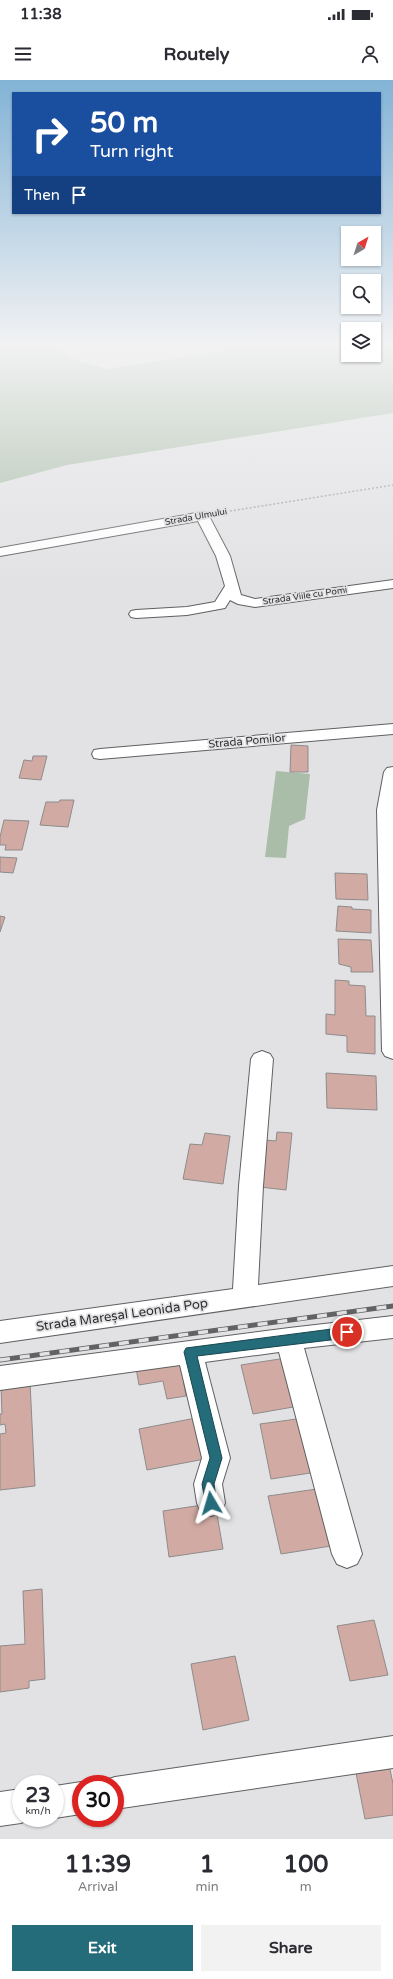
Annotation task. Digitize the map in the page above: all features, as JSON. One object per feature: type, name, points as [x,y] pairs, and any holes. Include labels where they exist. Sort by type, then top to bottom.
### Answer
[{"type":"street","name":"Strada Ulmului","points":[[0,552],[202,516]]},
{"type":"street","name":"Strada Viile cu Pomi","points":[[202,516],[223,556],[235,597],[243,601],[252,603],[393,584]]},
{"type":"street","points":[[220,605],[232,586]]},
{"type":"street","points":[[136,614],[187,611],[220,605],[230,607],[252,603]]},
{"type":"street","name":"Strada Pomilor","points":[[100,754],[393,729]]},
{"type":"street","points":[[393,772],[386,810],[393,1051]]},
{"type":"street","points":[[244,1298],[251,1186],[262,1058]]},
{"type":"street","name":"Strada Mareșal Leonida Pop","points":[[0,1332],[393,1276]]},
{"type":"street","points":[[0,1378],[289,1339],[393,1327]]},
{"type":"street","points":[[289,1339],[347,1554]]},
{"type":"street","points":[[190,1352],[216,1458],[208,1484],[211,1503]]},
{"type":"street","points":[[124,1792],[393,1752]]},
{"type":"street","points":[[0,1809],[12,1807]]},
{"type":"path","name":"Strada Ulmului","points":[[202,516],[393,485]]},
{"type":"green space","points":[[0,424],[323,424],[67,465],[0,483]]},
{"type":"green space","points":[[276,771],[310,774],[305,819],[289,826],[286,858],[265,857]]},
{"type":"building","points":[[291,745],[308,746],[308,772],[290,772]]},
{"type":"building","points":[[33,756],[47,756],[41,780],[19,778],[24,760],[32,761]]},
{"type":"building","points":[[60,800],[74,800],[68,827],[40,825],[46,802],[59,802]]},
{"type":"building","points":[[4,820],[29,821],[22,850],[5,850],[6,845],[0,845],[0,837]]},
{"type":"building","points":[[0,857],[17,858],[13,873],[0,872]]},
{"type":"building","points":[[335,873],[367,874],[368,900],[336,899]]},
{"type":"building","points":[[338,906],[352,907],[352,909],[371,910],[371,933],[336,931]]},
{"type":"building","points":[[0,916],[5,917],[0,932]]},
{"type":"building","points":[[338,939],[371,940],[373,972],[351,972],[351,967],[339,964]]},
{"type":"building","points":[[335,980],[349,981],[349,985],[365,986],[366,1016],[375,1016],[375,1054],[347,1052],[347,1036],[326,1034],[326,1014],[335,1015]]},
{"type":"building","points":[[326,1073],[376,1076],[377,1110],[327,1108]]},
{"type":"building","points":[[277,1132],[292,1133],[286,1190],[251,1186],[265,1140],[276,1141]]},
{"type":"building","points":[[205,1133],[230,1136],[223,1184],[183,1179],[190,1144],[202,1145]]},
{"type":"building","points":[[286,1358],[299,1406],[253,1414],[241,1365]]},
{"type":"building","points":[[180,1361],[186,1396],[167,1399],[163,1381],[139,1385],[136,1368]]},
{"type":"building","points":[[30,1382],[35,1486],[0,1490],[0,1434],[6,1433],[5,1424],[0,1425],[0,1414],[2,1414],[1,1386]]},
{"type":"building","points":[[201,1417],[210,1458],[147,1470],[139,1429]]},
{"type":"building","points":[[304,1418],[317,1472],[271,1479],[260,1424]]},
{"type":"building","points":[[317,1489],[331,1546],[281,1554],[268,1496]]},
{"type":"building","points":[[215,1503],[223,1549],[169,1557],[163,1511]]},
{"type":"building","points":[[42,1589],[45,1679],[29,1681],[29,1688],[0,1692],[0,1646],[25,1644],[23,1591]]},
{"type":"building","points":[[374,1620],[388,1675],[350,1681],[337,1626]]},
{"type":"building","points":[[235,1656],[249,1720],[203,1730],[191,1664]]},
{"type":"building","points":[[390,1769],[393,1784],[393,1815],[365,1819],[356,1773]]},
{"type":"railway","points":[[0,1360],[393,1306]]},
{"type":"route","points":[[211,1503],[208,1484],[216,1458],[190,1352],[347,1332]]}]
